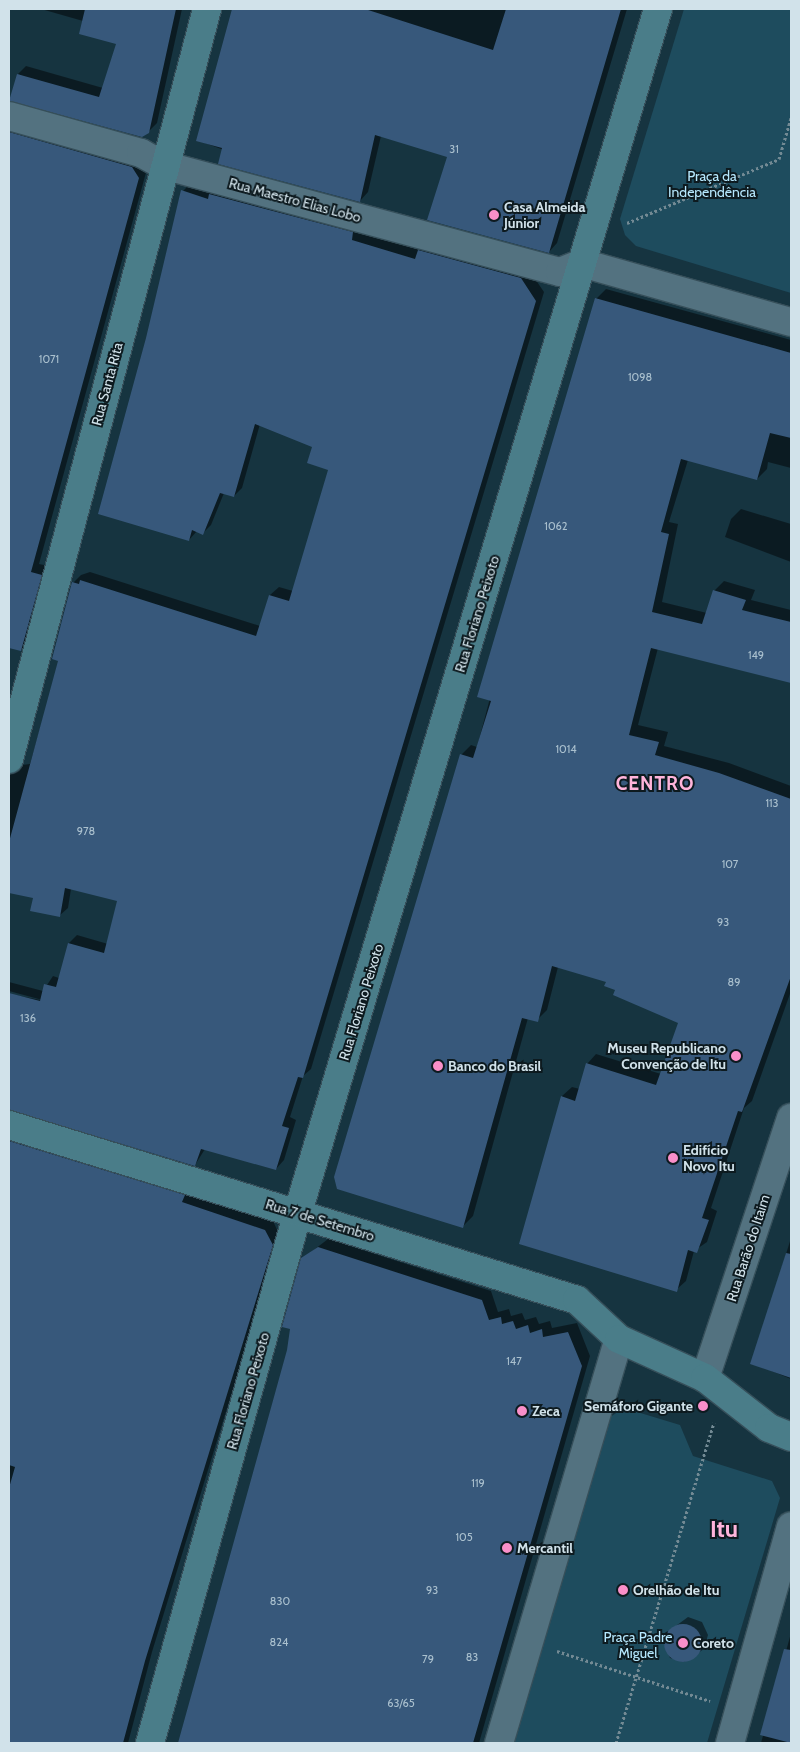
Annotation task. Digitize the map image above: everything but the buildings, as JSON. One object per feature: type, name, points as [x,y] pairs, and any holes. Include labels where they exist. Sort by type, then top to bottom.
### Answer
[{"type":"main road","name":"Rua Santa Rita","points":[[9,759],[164,165],[207,9]]},
{"type":"main road","points":[[586,251],[658,9]]},
{"type":"main road","name":"Rua Floriano Peixoto","points":[[150,1743],[298,1212],[586,251]]},
{"type":"main road","name":"Rua 7 de Setembro","points":[[9,1125],[298,1212],[577,1300],[619,1339]]},
{"type":"main road","points":[[619,1339],[705,1378],[769,1428],[791,1437]]},
{"type":"street","name":"Rua Maestro Elias Lobo","points":[[9,116],[140,153],[164,165],[560,272],[586,251]]},
{"type":"street","points":[[586,251],[791,322]]},
{"type":"street","name":"Rua Barão do Itaim","points":[[705,1378],[791,1118]]},
{"type":"street","points":[[499,1743],[619,1339]]},
{"type":"street","points":[[730,1743],[791,1526]]},
{"type":"path","points":[[586,251],[779,159],[791,118]]},
{"type":"path","points":[[616,1743],[634,1676],[714,1421],[733,1400]]},
{"type":"path","points":[[529,1641],[740,1710]]},
{"type":"green space","name":"Praça da Independência","points":[[684,9],[791,9],[791,293],[636,246],[625,235],[620,219]]},
{"type":"green space","name":"Praça Padre Miguel","points":[[624,1408],[680,1425],[693,1456],[772,1481],[780,1498],[707,1743],[509,1743],[610,1417]]},
{"type":"place","name":"Casa Almeida Júnior","points":[[494,215]]},
{"type":"place","name":"Museu Republicano Convenção de Itu","points":[[736,1056]]},
{"type":"place","name":"Banco do Brasil","points":[[438,1066]]},
{"type":"place","name":"Edifício Novo Itu","points":[[673,1158]]},
{"type":"place","name":"Semáforo Gigante","points":[[703,1406]]},
{"type":"place","name":"Zeca","points":[[522,1411]]},
{"type":"place","name":"Mercantil","points":[[507,1548]]},
{"type":"place","name":"Orelhão de Itu","points":[[623,1590]]},
{"type":"place","name":"Coreto","points":[[683,1643]]},
{"type":"district","name":"CENTRO","points":[[655,784]]},
{"type":"district","name":"Itu","points":[[724,1529]]}]
